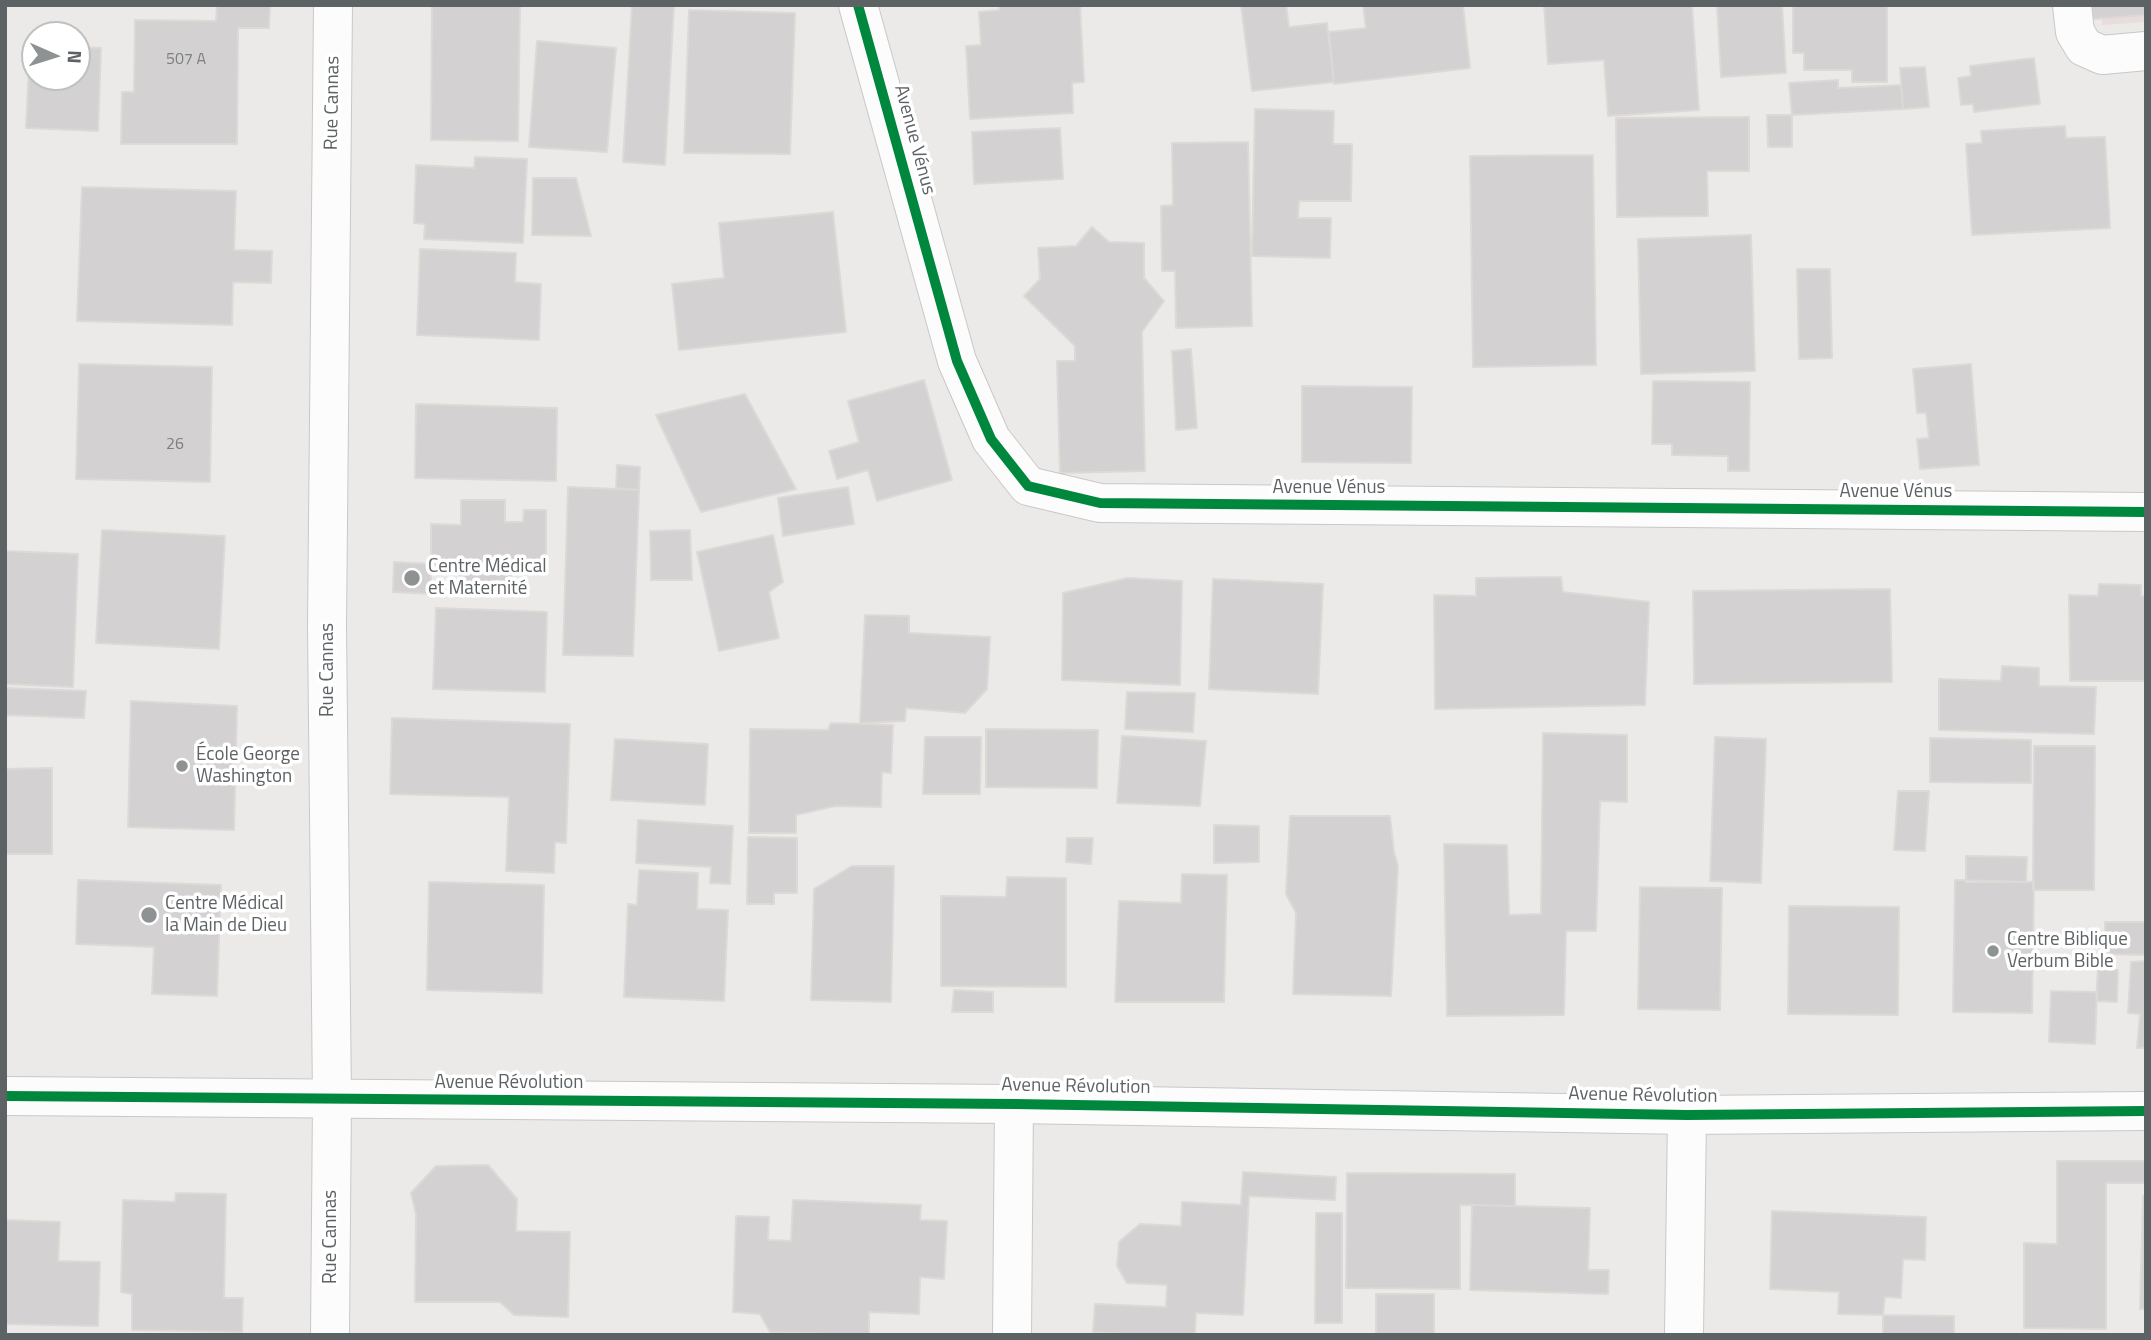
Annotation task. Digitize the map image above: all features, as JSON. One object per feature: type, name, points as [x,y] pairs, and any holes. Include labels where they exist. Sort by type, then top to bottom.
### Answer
[{"type":"street","name":"Rue Cannas","points":[[330,1335],[332,1100],[327,626],[334,5]]},
{"type":"street","name":"Avenue Vénus","points":[[858,5],[957,361],[991,439],[1028,486],[1100,503],[2146,512]]},
{"type":"street","points":[[2072,5],[2075,32],[2084,47],[2102,55],[2146,51]]},
{"type":"street","name":"Avenue Révolution","points":[[5,1096],[1014,1104],[1687,1115],[2146,1111]]},
{"type":"street","points":[[1012,1335],[1014,1104]]},
{"type":"street","points":[[1684,1335],[1687,1115]]},
{"type":"shaded area","points":[[2101,5],[2146,5],[2146,22],[2102,25]]},
{"type":"building","points":[[217,5],[270,5],[269,28],[238,28],[237,144],[121,144],[122,92],[134,92],[135,20],[216,21]]},
{"type":"building","points":[[432,5],[520,5],[518,141],[431,140]]},
{"type":"building","points":[[632,5],[674,5],[665,165],[623,162]]},
{"type":"building","points":[[999,5],[1080,5],[1084,82],[1072,83],[1073,113],[970,119],[966,46],[981,45],[979,12],[999,10]]},
{"type":"building","points":[[1241,5],[1286,5],[1289,27],[1327,23],[1334,82],[1252,91]]},
{"type":"building","points":[[1363,5],[1463,5],[1470,68],[1334,84],[1329,32],[1366,28]]},
{"type":"building","points":[[1544,5],[1692,5],[1699,110],[1608,116],[1604,60],[1548,64]]},
{"type":"building","points":[[1717,5],[1782,5],[1786,73],[1721,77]]},
{"type":"building","points":[[1793,5],[1887,5],[1887,82],[1852,82],[1852,70],[1804,70],[1804,53],[1793,53]]},
{"type":"building","points":[[2092,5],[2146,5],[2146,15],[2093,19]]},
{"type":"building","points":[[689,10],[795,13],[790,154],[684,153]]},
{"type":"building","points":[[537,41],[616,48],[607,152],[529,147]]},
{"type":"building","points":[[91,48],[101,48],[98,131],[26,128],[28,91],[91,91]]},
{"type":"building","points":[[2034,58],[2040,104],[1974,112],[1973,104],[1961,105],[1958,78],[1971,76],[1970,66]]},
{"type":"building","points":[[1925,67],[1929,107],[1903,109],[1900,68]]},
{"type":"building","points":[[1838,80],[1838,88],[1901,85],[1903,109],[1792,115],[1789,83]]},
{"type":"building","points":[[1255,109],[1334,111],[1333,144],[1352,144],[1351,201],[1299,201],[1298,218],[1331,218],[1330,258],[1252,256]]},
{"type":"building","points":[[1767,115],[1792,115],[1792,147],[1768,147]]},
{"type":"building","points":[[1749,117],[1749,171],[1707,171],[1708,216],[1617,217],[1616,118]]},
{"type":"building","points":[[2065,126],[2066,138],[2105,137],[2110,228],[1972,235],[1966,144],[1982,143],[1981,131]]},
{"type":"building","points":[[1060,128],[1063,179],[974,184],[972,132]]},
{"type":"building","points":[[1248,142],[1252,326],[1176,328],[1175,271],[1162,271],[1161,206],[1173,205],[1172,143]]},
{"type":"building","points":[[1593,155],[1596,365],[1473,367],[1470,156]]},
{"type":"building","points":[[475,157],[527,159],[523,243],[424,239],[425,224],[414,223],[416,165],[474,168]]},
{"type":"building","points":[[533,178],[576,178],[591,236],[532,235]]},
{"type":"building","points":[[82,187],[236,191],[234,250],[272,251],[271,283],[233,282],[232,325],[77,321]]},
{"type":"building","points":[[833,212],[846,332],[679,350],[672,284],[724,278],[719,223]]},
{"type":"building","points":[[1092,227],[1109,242],[1144,243],[1144,278],[1164,301],[1142,332],[1145,471],[1060,473],[1057,361],[1075,361],[1075,346],[1024,296],[1040,279],[1038,248],[1076,246]]},
{"type":"building","points":[[1751,235],[1755,371],[1641,374],[1638,239]]},
{"type":"building","points":[[420,249],[516,253],[515,282],[541,284],[539,340],[417,335]]},
{"type":"building","points":[[1797,269],[1830,269],[1832,358],[1799,359]]},
{"type":"building","points":[[1191,349],[1197,428],[1176,430],[1172,351]]},
{"type":"building","points":[[79,364],[212,367],[210,482],[76,479]]},
{"type":"building","points":[[1971,364],[1979,465],[1920,469],[1917,439],[1929,438],[1926,413],[1917,413],[1913,369]]},
{"type":"building","points":[[924,380],[952,480],[877,501],[868,470],[837,479],[829,451],[859,442],[848,401]]},
{"type":"building","points":[[1653,381],[1750,382],[1749,471],[1728,471],[1728,456],[1672,455],[1672,444],[1652,444]]},
{"type":"building","points":[[1302,386],[1412,387],[1411,463],[1302,462]]},
{"type":"building","points":[[745,394],[796,489],[701,512],[656,415]]},
{"type":"building","points":[[416,404],[557,408],[556,481],[415,478]]},
{"type":"building","points":[[617,465],[640,467],[639,490],[616,488]]},
{"type":"building","points":[[568,487],[639,490],[633,656],[563,655]]},
{"type":"building","points":[[848,487],[854,524],[783,536],[778,498]]},
{"type":"building","points":[[461,500],[505,500],[505,522],[523,522],[524,510],[546,510],[546,570],[511,570],[511,590],[460,590],[460,565],[431,564],[431,524],[461,525]]},
{"type":"building","points":[[102,530],[225,536],[219,649],[96,643]]},
{"type":"building","points":[[690,530],[692,580],[651,580],[650,531]]},
{"type":"building","points":[[773,535],[783,582],[769,592],[779,638],[719,651],[697,552]]},
{"type":"building","points":[[5,551],[78,554],[73,687],[5,684]]},
{"type":"building","name":"Centre Médical et Maternité","points":[[394,562],[431,564],[431,594],[393,592]]},
{"type":"building","points":[[1561,577],[1563,592],[1649,602],[1645,705],[1435,709],[1434,595],[1476,596],[1476,578]]},
{"type":"building","points":[[1128,578],[1182,581],[1180,685],[1062,680],[1063,593]]},
{"type":"building","points":[[1213,579],[1323,584],[1318,694],[1209,689]]},
{"type":"building","points":[[2099,584],[2141,585],[2141,596],[2146,596],[2146,681],[2070,681],[2069,595],[2098,596]]},
{"type":"building","points":[[1890,589],[1892,682],[1694,684],[1693,591]]},
{"type":"building","points":[[436,608],[547,612],[545,692],[433,689]]},
{"type":"building","points":[[865,615],[909,616],[909,633],[990,637],[987,689],[965,713],[906,708],[905,721],[860,723]]},
{"type":"building","points":[[2002,666],[2039,668],[2039,686],[2096,687],[2094,734],[1939,730],[1939,679],[2001,681]]},
{"type":"building","points":[[5,688],[86,691],[84,718],[5,715]]},
{"type":"building","points":[[1127,692],[1195,693],[1193,732],[1125,729]]},
{"type":"building","name":"École George Washington","points":[[131,701],[237,706],[234,830],[128,827]]},
{"type":"building","points":[[392,718],[570,724],[566,843],[555,842],[554,873],[506,871],[509,797],[390,794]]},
{"type":"building","points":[[831,723],[893,725],[891,773],[882,772],[881,807],[835,806],[796,815],[796,833],[749,833],[750,729],[828,730]]},
{"type":"building","points":[[986,729],[1098,730],[1097,788],[986,787]]},
{"type":"building","points":[[1543,733],[1627,735],[1627,802],[1600,801],[1596,931],[1566,931],[1564,1015],[1447,1016],[1444,844],[1507,845],[1509,915],[1541,914]]},
{"type":"building","points":[[1122,736],[1206,741],[1200,806],[1117,803]]},
{"type":"building","points":[[925,737],[981,737],[980,794],[923,794]]},
{"type":"building","points":[[1715,737],[1766,739],[1761,883],[1710,881]]},
{"type":"building","points":[[1930,738],[2031,740],[2031,783],[1930,782]]},
{"type":"building","points":[[615,739],[708,744],[705,805],[611,800]]},
{"type":"building","points":[[2034,746],[2095,746],[2094,890],[2033,890]]},
{"type":"building","points":[[52,768],[52,854],[5,854],[5,769]]},
{"type":"building","points":[[1898,791],[1929,791],[1925,851],[1894,850]]},
{"type":"building","points":[[1290,816],[1390,816],[1398,866],[1391,996],[1293,994],[1296,913],[1286,894]]},
{"type":"building","points":[[638,820],[733,826],[730,884],[710,883],[711,867],[636,863]]},
{"type":"building","points":[[1214,825],[1259,826],[1259,862],[1214,863]]},
{"type":"building","points":[[748,837],[797,838],[797,893],[774,893],[774,904],[747,904]]},
{"type":"building","points":[[1067,838],[1093,838],[1091,864],[1066,862]]},
{"type":"building","points":[[1966,856],[2027,857],[2026,882],[1966,882]]},
{"type":"building","points":[[852,866],[894,866],[891,1002],[811,1000],[814,889]]},
{"type":"building","points":[[639,870],[698,873],[697,909],[728,910],[724,1001],[624,997],[628,904],[637,905]]},
{"type":"building","points":[[1182,874],[1227,875],[1224,1002],[1115,1002],[1119,901],[1181,903]]},
{"type":"building","points":[[1007,877],[1066,878],[1066,987],[941,986],[941,896],[1006,897]]},
{"type":"building","name":"Centre Médical la Main de Dieu","points":[[78,880],[221,885],[217,996],[152,994],[154,947],[76,944]]},
{"type":"building","name":"Centre Biblique Verbum Bible","points":[[1955,880],[2034,882],[2032,1013],[1953,1012]]},
{"type":"building","points":[[429,882],[544,885],[542,993],[427,990]]},
{"type":"building","points":[[1640,887],[1722,888],[1720,1010],[1638,1009]]},
{"type":"building","points":[[1789,906],[1899,907],[1898,1015],[1788,1014]]},
{"type":"building","points":[[2105,922],[2146,922],[2146,955],[2105,954]]},
{"type":"building","points":[[2146,961],[2146,1048],[2137,1048],[2140,1014],[2128,1013],[2131,962]]},
{"type":"building","points":[[2098,969],[2118,970],[2117,1002],[2096,1001]]},
{"type":"building","points":[[954,990],[993,992],[993,1012],[952,1012]]},
{"type":"building","points":[[2051,991],[2097,992],[2095,1044],[2049,1042]]},
{"type":"building","points":[[2057,1161],[2146,1161],[2146,1183],[2106,1183],[2106,1329],[2024,1328],[2024,1243],[2057,1244]]},
{"type":"building","points":[[488,1165],[517,1199],[516,1231],[570,1232],[568,1317],[514,1315],[500,1302],[415,1302],[416,1214],[411,1193],[436,1166]]},
{"type":"building","points":[[1243,1172],[1336,1177],[1335,1200],[1249,1196],[1243,1315],[1196,1313],[1195,1335],[1093,1332],[1095,1304],[1166,1307],[1167,1285],[1127,1283],[1117,1266],[1119,1242],[1140,1224],[1181,1226],[1182,1202],[1241,1205]]},
{"type":"building","points":[[1347,1173],[1515,1174],[1515,1206],[1460,1205],[1460,1289],[1346,1288]]},
{"type":"building","points":[[176,1193],[226,1194],[224,1298],[243,1298],[242,1332],[132,1330],[132,1294],[121,1292],[123,1200],[175,1202]]},
{"type":"building","points":[[2143,1196],[2146,1196],[2146,1309],[2140,1309]]},
{"type":"building","points":[[793,1200],[921,1205],[920,1220],[947,1221],[944,1279],[920,1277],[919,1314],[869,1312],[869,1335],[770,1332],[760,1314],[733,1312],[736,1216],[769,1217],[768,1240],[791,1241]]},
{"type":"building","points":[[1472,1205],[1590,1208],[1588,1270],[1609,1270],[1608,1294],[1470,1290]]},
{"type":"building","points":[[1772,1211],[1926,1217],[1925,1260],[1903,1259],[1901,1298],[1885,1297],[1883,1315],[1838,1314],[1839,1292],[1770,1289]]},
{"type":"building","points":[[1316,1213],[1342,1213],[1342,1323],[1315,1323]]},
{"type":"building","points":[[5,1220],[60,1222],[58,1261],[100,1262],[98,1326],[5,1324]]},
{"type":"building","points":[[1376,1294],[1434,1294],[1434,1334],[1376,1334]]},
{"type":"building","points":[[1883,1315],[1954,1316],[1954,1335],[1883,1335]]},
{"type":"cycle path","points":[[858,5],[957,361],[991,439],[1028,486],[1100,503],[2146,512]]},
{"type":"cycle path","points":[[5,1096],[1014,1104],[1687,1115],[2146,1111]]},
{"type":"place","name":"Centre Médical et Maternité","points":[[412,578]]},
{"type":"place","name":"École George Washington","points":[[182,766]]},
{"type":"place","name":"Centre Médical la Main de Dieu","points":[[149,915]]},
{"type":"place","name":"Centre Biblique Verbum Bible","points":[[1993,951]]}]
